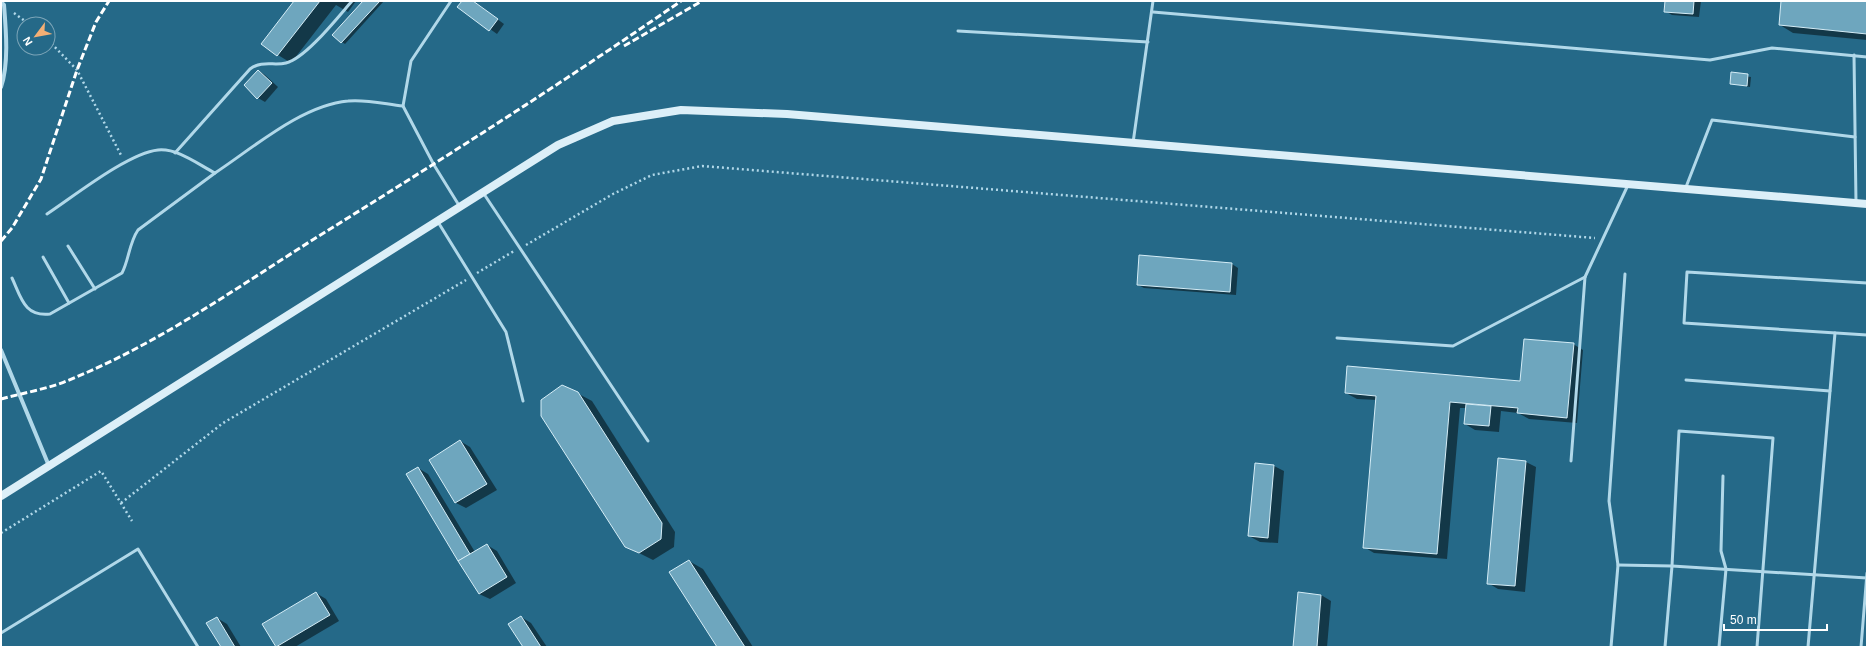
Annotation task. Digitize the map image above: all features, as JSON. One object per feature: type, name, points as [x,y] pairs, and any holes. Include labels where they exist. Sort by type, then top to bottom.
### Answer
[{"type":"street","points":[[1,87],[4,79],[6,30],[2,4]]},
{"type":"street","points":[[1,496],[558,145],[613,121],[681,110],[787,114],[1867,204]]},
{"type":"street","points":[[1,350],[49,466]]},
{"type":"lane","points":[[175,153],[250,69],[255,65],[262,63],[286,63],[294,59],[314,42],[352,1]]},
{"type":"lane","points":[[451,1],[411,61],[403,106],[434,165],[460,207]]},
{"type":"lane","points":[[1134,142],[1153,12],[1153,1]]},
{"type":"lane","points":[[1153,12],[1710,60],[1772,48],[1867,57]]},
{"type":"lane","points":[[958,31],[1148,42]]},
{"type":"lane","points":[[1854,55],[1856,203]]},
{"type":"lane","points":[[12,278],[26,306],[32,313],[40,315],[50,314],[122,273],[126,266],[134,237],[138,230],[215,173],[301,115],[319,107],[349,101],[403,106]]},
{"type":"lane","points":[[1686,189],[1712,120],[1855,137]]},
{"type":"lane","points":[[47,214],[124,162],[139,155],[159,150],[175,153],[215,173]]},
{"type":"lane","points":[[1570,461],[1585,277],[1629,184]]},
{"type":"lane","points":[[483,192],[648,441]]},
{"type":"lane","points":[[437,221],[506,332],[523,401]]},
{"type":"lane","points":[[68,246],[95,289]]},
{"type":"lane","points":[[43,257],[69,303]]},
{"type":"lane","points":[[1867,283],[1687,272],[1684,323],[1867,335]]},
{"type":"lane","points":[[1611,647],[1618,565],[1609,501],[1625,274]]},
{"type":"lane","points":[[1337,338],[1452,346],[1585,277]]},
{"type":"lane","points":[[1808,647],[1835,333]]},
{"type":"lane","points":[[1686,380],[1830,390]]},
{"type":"lane","points":[[1665,647],[1672,566],[1679,431],[1773,438],[1758,647]]},
{"type":"lane","points":[[1719,647],[1726,569],[1721,551],[1722,476]]},
{"type":"lane","points":[[1,633],[138,549],[198,647]]},
{"type":"lane","points":[[1618,565],[1672,566],[1867,578]]},
{"type":"lane","points":[[1861,647],[1867,573]]},
{"type":"path","points":[[2,4],[18,16]]},
{"type":"path","points":[[56,48],[77,70],[124,162]]},
{"type":"path","points":[[121,502],[224,423],[612,194],[652,175],[702,166],[1603,239]]},
{"type":"path","points":[[1,533],[101,471],[132,521]]},
{"type":"building","points":[[294,1],[320,1],[277,56],[261,44]]},
{"type":"building","points":[[363,1],[380,1],[341,43],[332,35]]},
{"type":"building","points":[[462,1],[473,1],[498,19],[489,31],[457,7]]},
{"type":"building","points":[[1665,1],[1694,1],[1693,14],[1664,12]]},
{"type":"building","points":[[1781,1],[1867,1],[1867,34],[1779,25]]},
{"type":"building","points":[[258,70],[272,83],[257,99],[244,85]]},
{"type":"building","points":[[1731,72],[1748,74],[1747,86],[1730,84]]},
{"type":"building","points":[[1139,255],[1232,263],[1230,292],[1137,285]]},
{"type":"building","points":[[1524,339],[1574,343],[1567,418],[1517,413],[1518,408],[1450,402],[1437,554],[1363,548],[1376,396],[1345,393],[1347,366],[1520,381]]},
{"type":"building","points":[[562,385],[578,392],[662,523],[661,539],[639,553],[625,547],[541,416],[541,400]]},
{"type":"building","points":[[1466,404],[1491,406],[1489,426],[1464,424]]},
{"type":"building","points":[[460,440],[487,484],[455,503],[429,460]]},
{"type":"building","points":[[1498,458],[1526,461],[1515,586],[1487,584]]},
{"type":"building","points":[[1255,463],[1274,465],[1268,538],[1248,536]]},
{"type":"building","points":[[418,467],[470,554],[458,561],[406,474]]},
{"type":"building","points":[[487,544],[507,577],[479,594],[458,561]]},
{"type":"building","points":[[689,560],[745,647],[717,647],[669,572]]},
{"type":"building","points":[[316,592],[330,615],[276,647],[262,624]]},
{"type":"building","points":[[1298,592],[1321,595],[1317,647],[1293,647]]},
{"type":"building","points":[[521,616],[541,647],[523,647],[508,624]]},
{"type":"building","points":[[217,617],[235,647],[221,647],[206,623]]},
{"type":"railway","points":[[1,241],[12,228],[41,179],[77,70],[96,22],[109,1]]},
{"type":"railway","points":[[1,399],[59,384],[93,370],[126,354],[190,318],[499,122],[681,1]]},
{"type":"railway","points":[[624,46],[702,1]]}]
